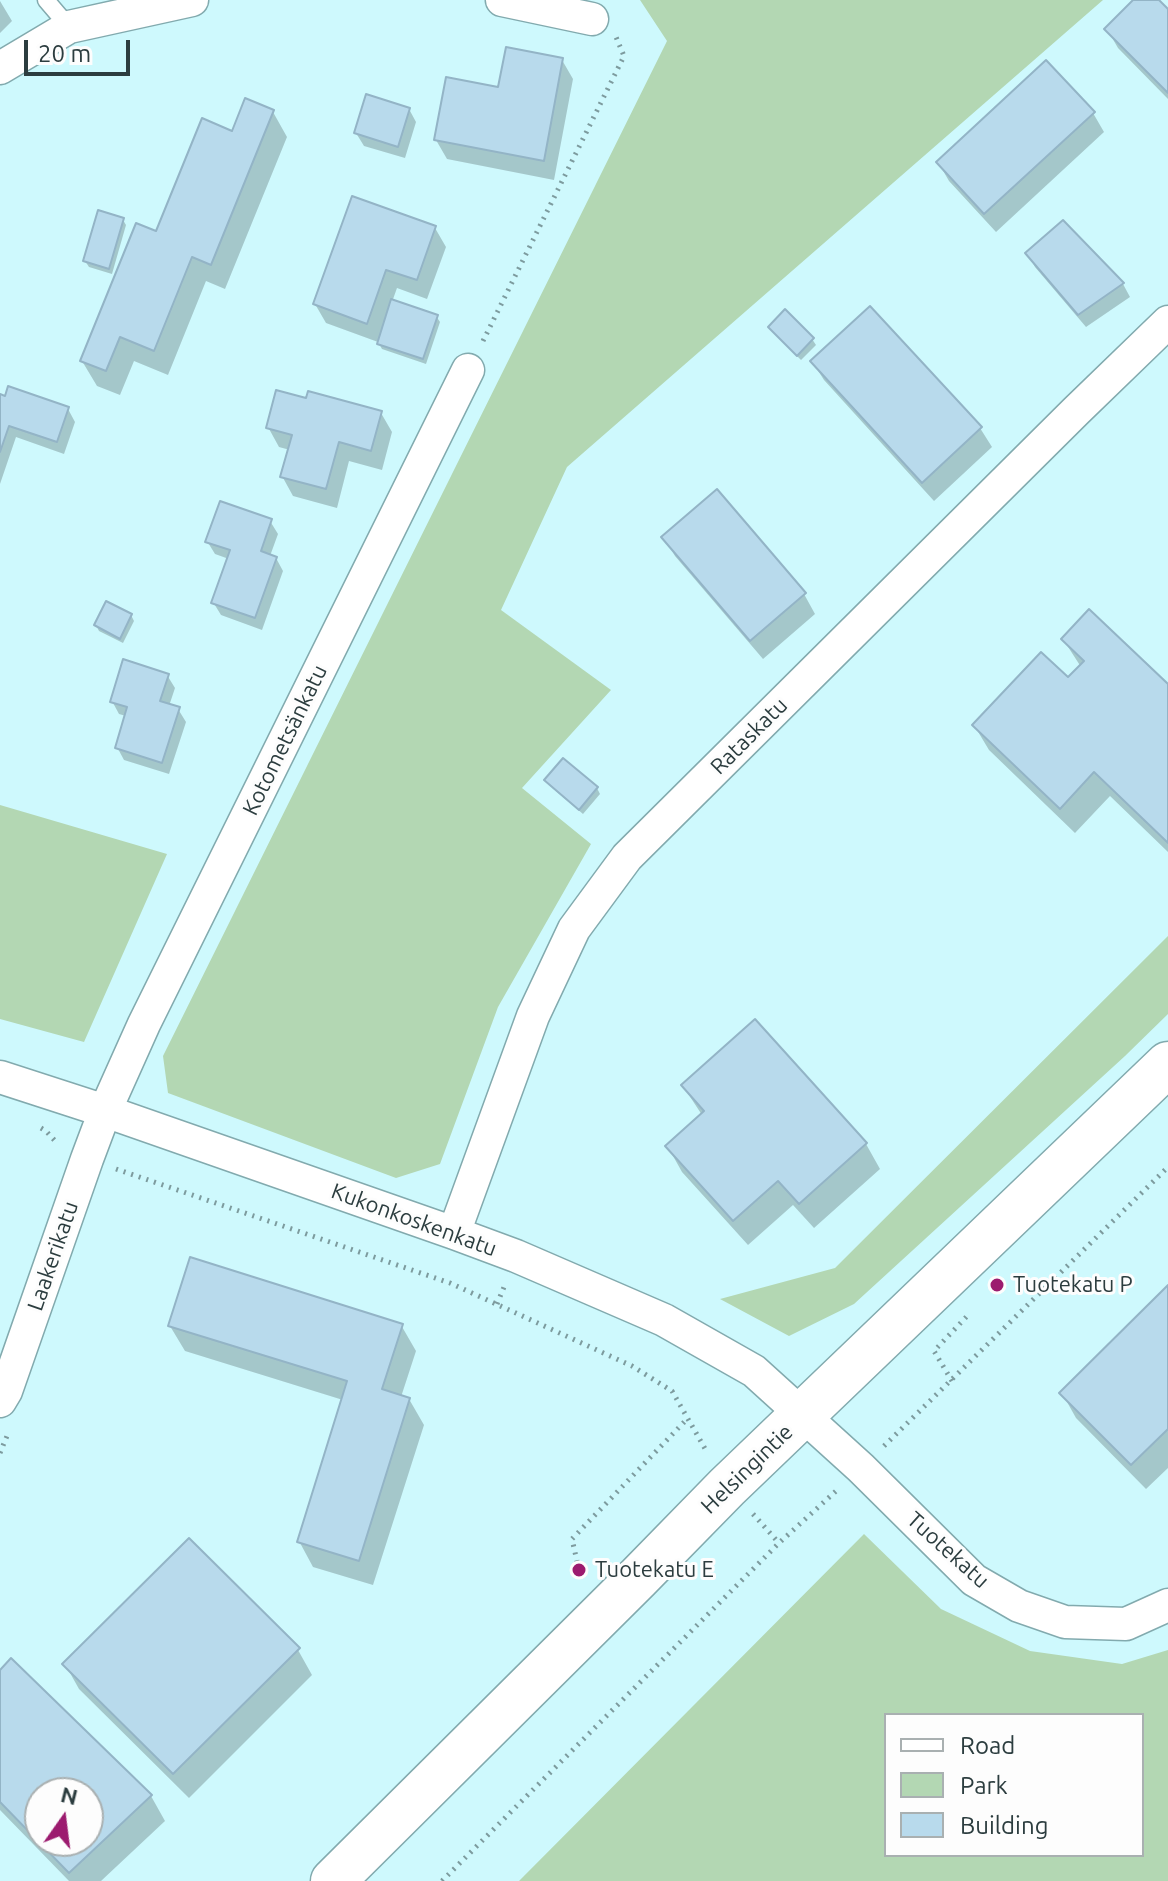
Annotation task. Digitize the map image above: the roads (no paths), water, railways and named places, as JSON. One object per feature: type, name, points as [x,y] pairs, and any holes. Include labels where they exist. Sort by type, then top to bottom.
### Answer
[{"type":"main road","name":"Helsingintie","points":[[333,1881],[727,1487],[1168,1064]]},
{"type":"street","points":[[0,68],[69,27],[192,0]]},
{"type":"street","points":[[502,0],[592,19]]},
{"type":"street","name":"Rataskatu","points":[[454,1233],[533,1016],[574,929],[627,857],[1168,322]]},
{"type":"street","name":"Kotometsänkatu","points":[[105,1111],[144,1024],[468,370]]},
{"type":"street","name":"Kukonkoskenkatu","points":[[0,1077],[516,1256],[664,1320],[754,1371],[803,1414]]},
{"type":"street","name":"Laakerikatu","points":[[0,1401],[105,1111]]},
{"type":"street","name":"Tuotekatu","points":[[803,1414],[974,1580],[1019,1606],[1065,1622],[1126,1624],[1168,1605]]},
{"type":"lane","points":[[46,0],[69,27]]},
{"type":"place","name":"Tuotekatu P","points":[[997,1285]]},
{"type":"place","name":"Tuotekatu E","points":[[579,1570]]}]
